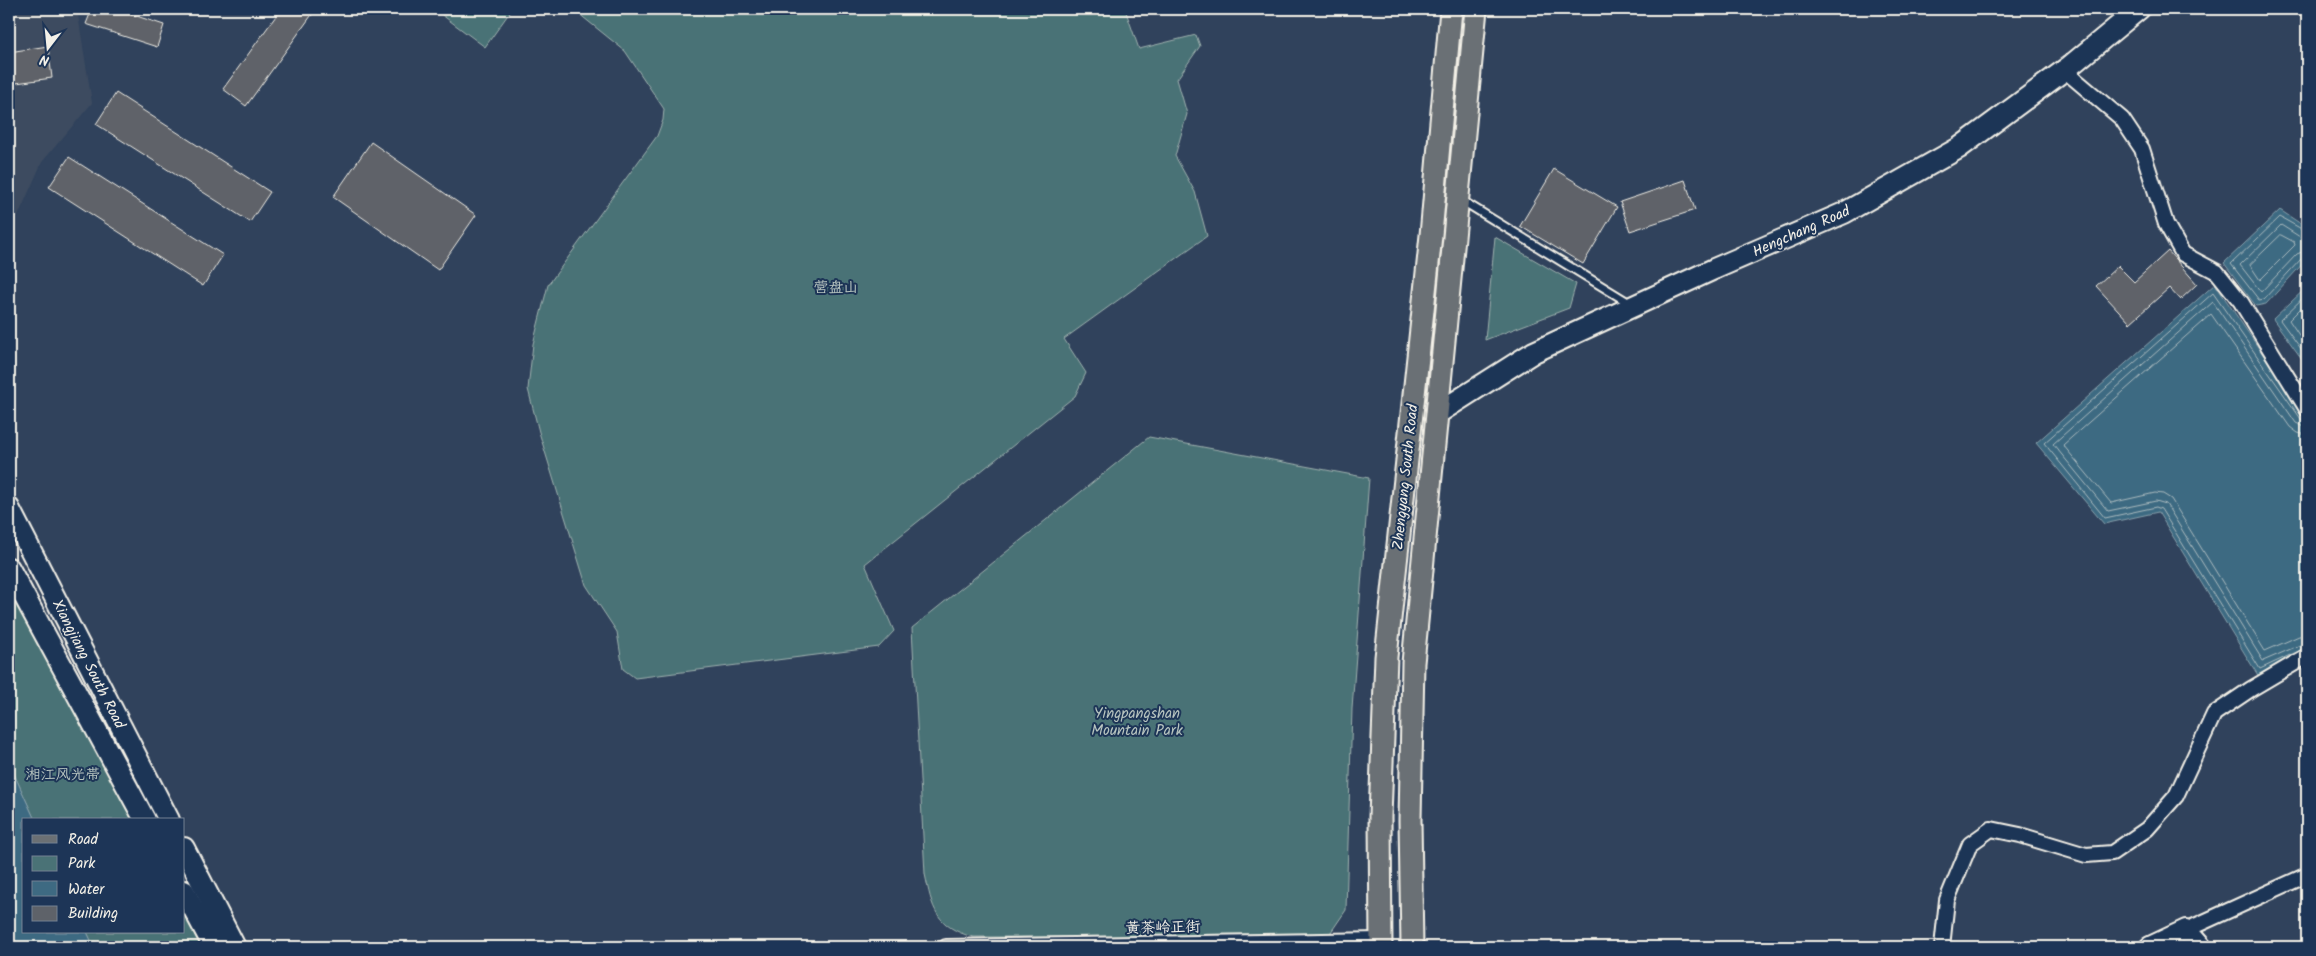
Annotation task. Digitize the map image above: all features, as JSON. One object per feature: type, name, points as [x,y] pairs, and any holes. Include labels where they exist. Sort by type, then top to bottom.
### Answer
[{"type":"main road","name":"Zhengyang South Road","points":[[1381,944],[1380,817],[1386,657],[1431,235],[1451,9]]},
{"type":"main road","name":"Zhengyang South Road","points":[[1412,947],[1410,820],[1413,663],[1476,9]]},
{"type":"street","name":"Hengchang Road","points":[[1438,413],[1534,352],[1844,214],[1959,148],[2064,70],[2139,9]]},
{"type":"street","points":[[2064,70],[2122,119],[2142,149],[2166,224],[2183,254],[2217,272],[2241,302],[2307,409]]},
{"type":"street","name":"Xiangjiang South Road","points":[[9,508],[168,818]]},
{"type":"street","name":"Xiangjiang South Road","points":[[9,568],[144,818]]},
{"type":"street","points":[[1942,947],[1947,900],[1970,844],[1991,829],[2020,835],[2086,855],[2112,853],[2147,829],[2176,796],[2214,714],[2251,689],[2307,656]]},
{"type":"street","points":[[185,850],[235,947]]},
{"type":"street","points":[[2150,947],[2307,875]]},
{"type":"street","points":[[185,893],[214,947]]},
{"type":"street","points":[[2186,930],[2201,947]]},
{"type":"street","name":"黄茶岭正街","points":[[946,946],[1381,944]]},
{"type":"lane","points":[[1459,199],[1634,306]]},
{"type":"shaded area","points":[[9,9],[77,9],[92,103],[42,162],[18,216],[9,217]]},
{"type":"green space","points":[[434,9],[512,9],[485,47]]},
{"type":"green space","name":"营盘山","points":[[573,9],[1125,9],[1139,49],[1196,35],[1200,46],[1177,79],[1187,114],[1175,156],[1195,192],[1207,236],[1064,339],[1086,373],[1075,396],[865,564],[894,631],[879,647],[635,678],[623,669],[617,632],[586,585],[539,432],[528,389],[533,344],[548,285],[657,136],[663,120],[664,109],[625,51]]},
{"type":"green space","points":[[1495,237],[1576,284],[1569,308],[1485,340]]},
{"type":"green space","name":"Yingpangshan Mountain Park","points":[[1149,437],[1369,478],[1352,709],[1346,910],[1331,932],[1321,937],[973,937],[961,933],[943,922],[938,914],[930,897],[925,874],[912,628]]},
{"type":"green space","name":"湘江风光带","points":[[9,581],[137,818],[34,818],[9,763]]},
{"type":"green space","points":[[185,907],[207,947],[94,947],[88,934],[185,934]]},
{"type":"water","points":[[2280,210],[2307,228],[2307,259],[2266,304],[2256,306],[2224,263]]},
{"type":"water","points":[[2215,284],[2307,419],[2307,653],[2259,677],[2158,512],[2104,524],[2036,443]]},
{"type":"water","points":[[2307,287],[2307,366],[2273,319]]},
{"type":"water","points":[[9,763],[34,818],[22,818],[22,934],[88,934],[94,947],[9,947]]},
{"type":"building","points":[[92,9],[115,9],[164,25],[157,47],[86,24]]},
{"type":"building","points":[[281,9],[316,9],[246,106],[223,89]]},
{"type":"building","points":[[48,46],[52,78],[9,84],[9,52]]},
{"type":"building","points":[[116,93],[270,192],[250,222],[96,124]]},
{"type":"building","points":[[371,142],[476,215],[438,270],[333,197]]},
{"type":"building","points":[[69,157],[223,255],[203,286],[49,187]]},
{"type":"building","points":[[1554,169],[1617,207],[1583,264],[1520,226]]},
{"type":"building","points":[[1685,180],[1695,210],[1630,231],[1620,202]]},
{"type":"building","points":[[2168,251],[2197,284],[2180,300],[2169,288],[2130,323],[2096,286],[2118,266],[2134,282]]}]
